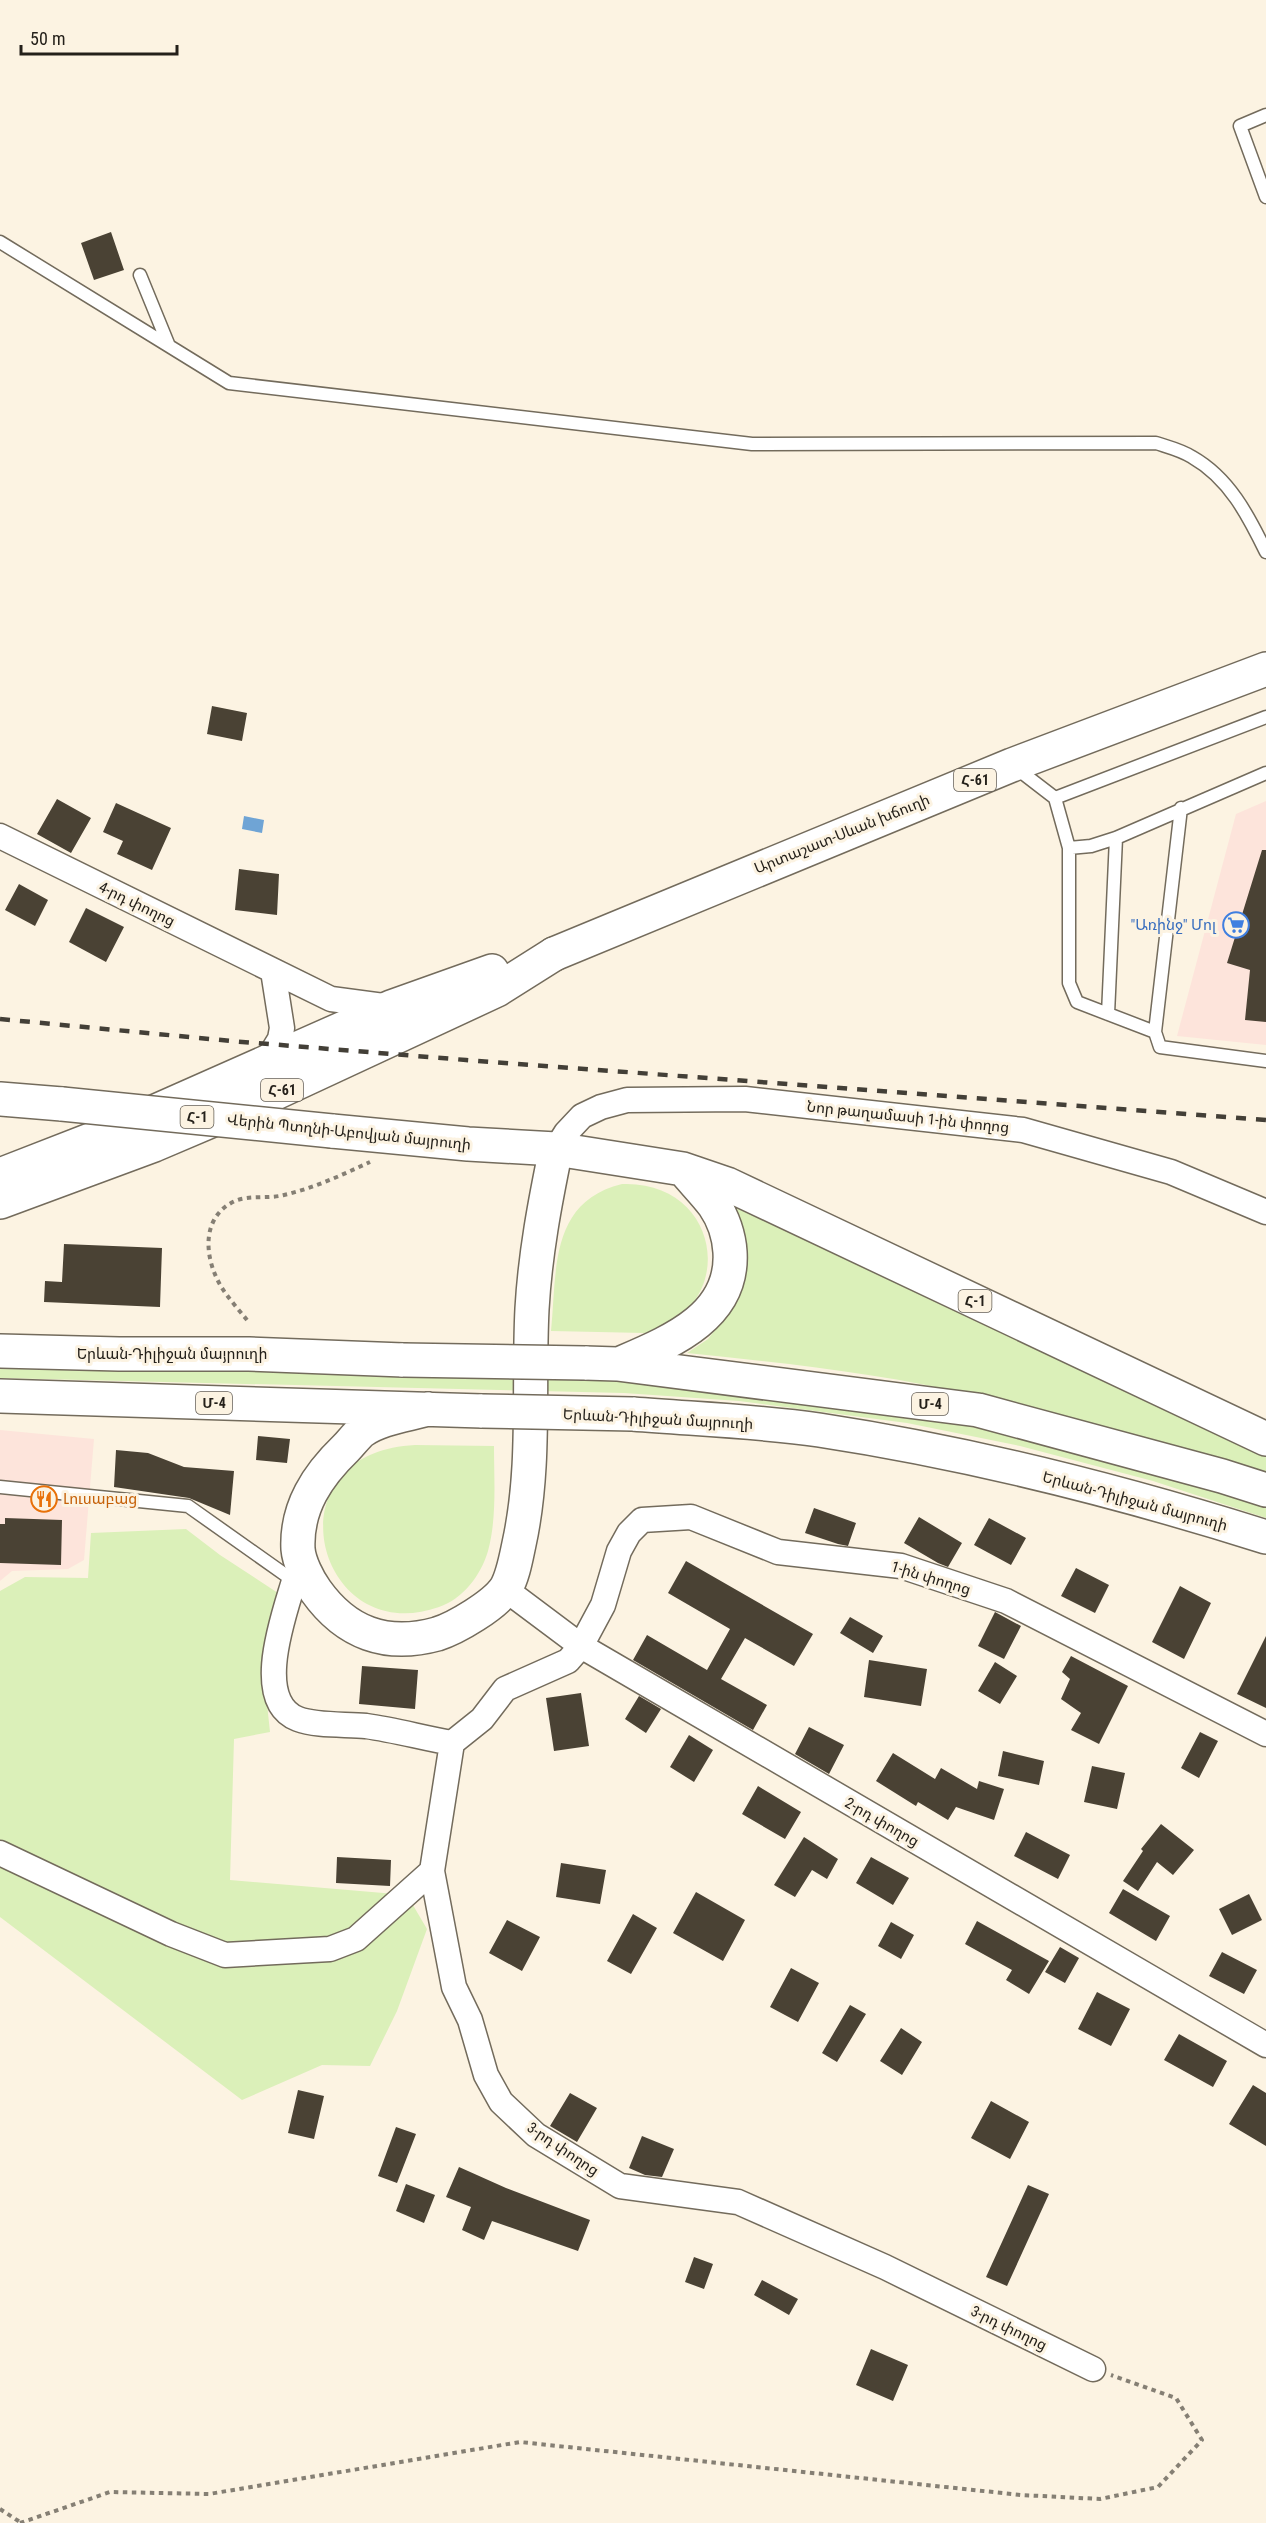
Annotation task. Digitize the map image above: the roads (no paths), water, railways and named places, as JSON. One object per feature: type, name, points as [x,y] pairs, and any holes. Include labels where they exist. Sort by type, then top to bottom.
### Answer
[{"type":"main road","name":"Արտաշատ-Սևան խճուղի","points":[[554,954],[1012,765],[1266,669]]},
{"type":"main road","name":"Հ-61","points":[[0,1175],[95,1138],[391,1007],[503,968],[554,954]]},
{"type":"main road","name":"Հ-61","points":[[0,1202],[154,1145],[267,1097],[497,990],[554,954]]},
{"type":"main road","name":"Վերին Պտղնի-Աբովյան մայրուղի","points":[[0,1099],[468,1144],[556,1149]]},
{"type":"main road","name":"Հ-1","points":[[556,1149],[683,1169],[727,1184],[1266,1439]]},
{"type":"main road","points":[[428,1409],[385,1421],[362,1431],[326,1467],[310,1492],[300,1522],[298,1550],[302,1582],[330,1611],[351,1627],[398,1639],[438,1634],[459,1624],[488,1605],[505,1588],[516,1559],[525,1519],[532,1308],[540,1224],[556,1149]]},
{"type":"main road","points":[[617,1365],[659,1347],[683,1333],[706,1316],[724,1293],[731,1270],[729,1238],[715,1206],[683,1169]]},
{"type":"main road","name":"Երևան-Դիլիջան մայրուղի","points":[[0,1351],[249,1354],[617,1365],[978,1410],[1266,1490]]},
{"type":"main road","name":"Երևան-Դիլիջան մայրուղի","points":[[0,1396],[633,1414],[818,1430],[987,1461],[1193,1514],[1266,1537]]},
{"type":"street","name":"4-րդ փողոց","points":[[0,836],[331,999],[391,1007]]},
{"type":"street","points":[[266,1062],[280,1039],[282,1028],[273,971]]},
{"type":"street","name":"Նոր թաղամասի 1-ին փողոց","points":[[556,1149],[566,1133],[582,1116],[601,1107],[627,1100],[745,1099],[1023,1130],[1171,1172],[1266,1212]]},
{"type":"street","name":"1-ին փողոց","points":[[581,1646],[603,1605],[619,1551],[629,1533],[642,1520],[691,1517],[777,1552],[901,1566],[1006,1601],[1266,1734]]},
{"type":"street","points":[[302,1582],[273,1658],[279,1703],[289,1715],[301,1720],[367,1726],[452,1743],[482,1719],[505,1689],[568,1662],[581,1646]]},
{"type":"street","name":"2-րդ փողոց","points":[[505,1588],[581,1646],[1266,2045]]},
{"type":"street","name":"3-րդ փողոց","points":[[452,1743],[432,1871],[454,1987],[470,2020],[486,2075],[501,2102],[536,2135],[620,2186],[738,2202],[885,2267],[1093,2369]]},
{"type":"street","points":[[0,1853],[171,1934],[225,1954],[330,1949],[356,1939],[432,1871]]},
{"type":"lane","points":[[1266,115],[1240,126],[1266,197]]},
{"type":"lane","points":[[0,242],[229,383],[753,444],[1156,443],[1190,456],[1221,477],[1242,506],[1266,552]]},
{"type":"lane","points":[[140,275],[169,346]]},
{"type":"lane","points":[[1055,798],[1266,717]]},
{"type":"lane","points":[[1012,765],[1055,798],[1069,848],[1069,983],[1077,1002],[1155,1032]]},
{"type":"lane","points":[[1069,848],[1091,846],[1116,838],[1181,808],[1264,778]]},
{"type":"lane","points":[[1181,808],[1155,1032],[1160,1047],[1266,1061]]},
{"type":"lane","points":[[1108,1014],[1116,838]]},
{"type":"lane","points":[[0,1487],[188,1506],[302,1582]]},
{"type":"water","points":[[244,816],[264,820],[262,833],[242,829]]},
{"type":"railway","points":[[0,1019],[466,1060],[1266,1120]]},
{"type":"place","name":"\"Առինջ\" Մոլ","points":[[1236,925]]},
{"type":"place","name":"Լուսաբաց","points":[[44,1499]]}]
